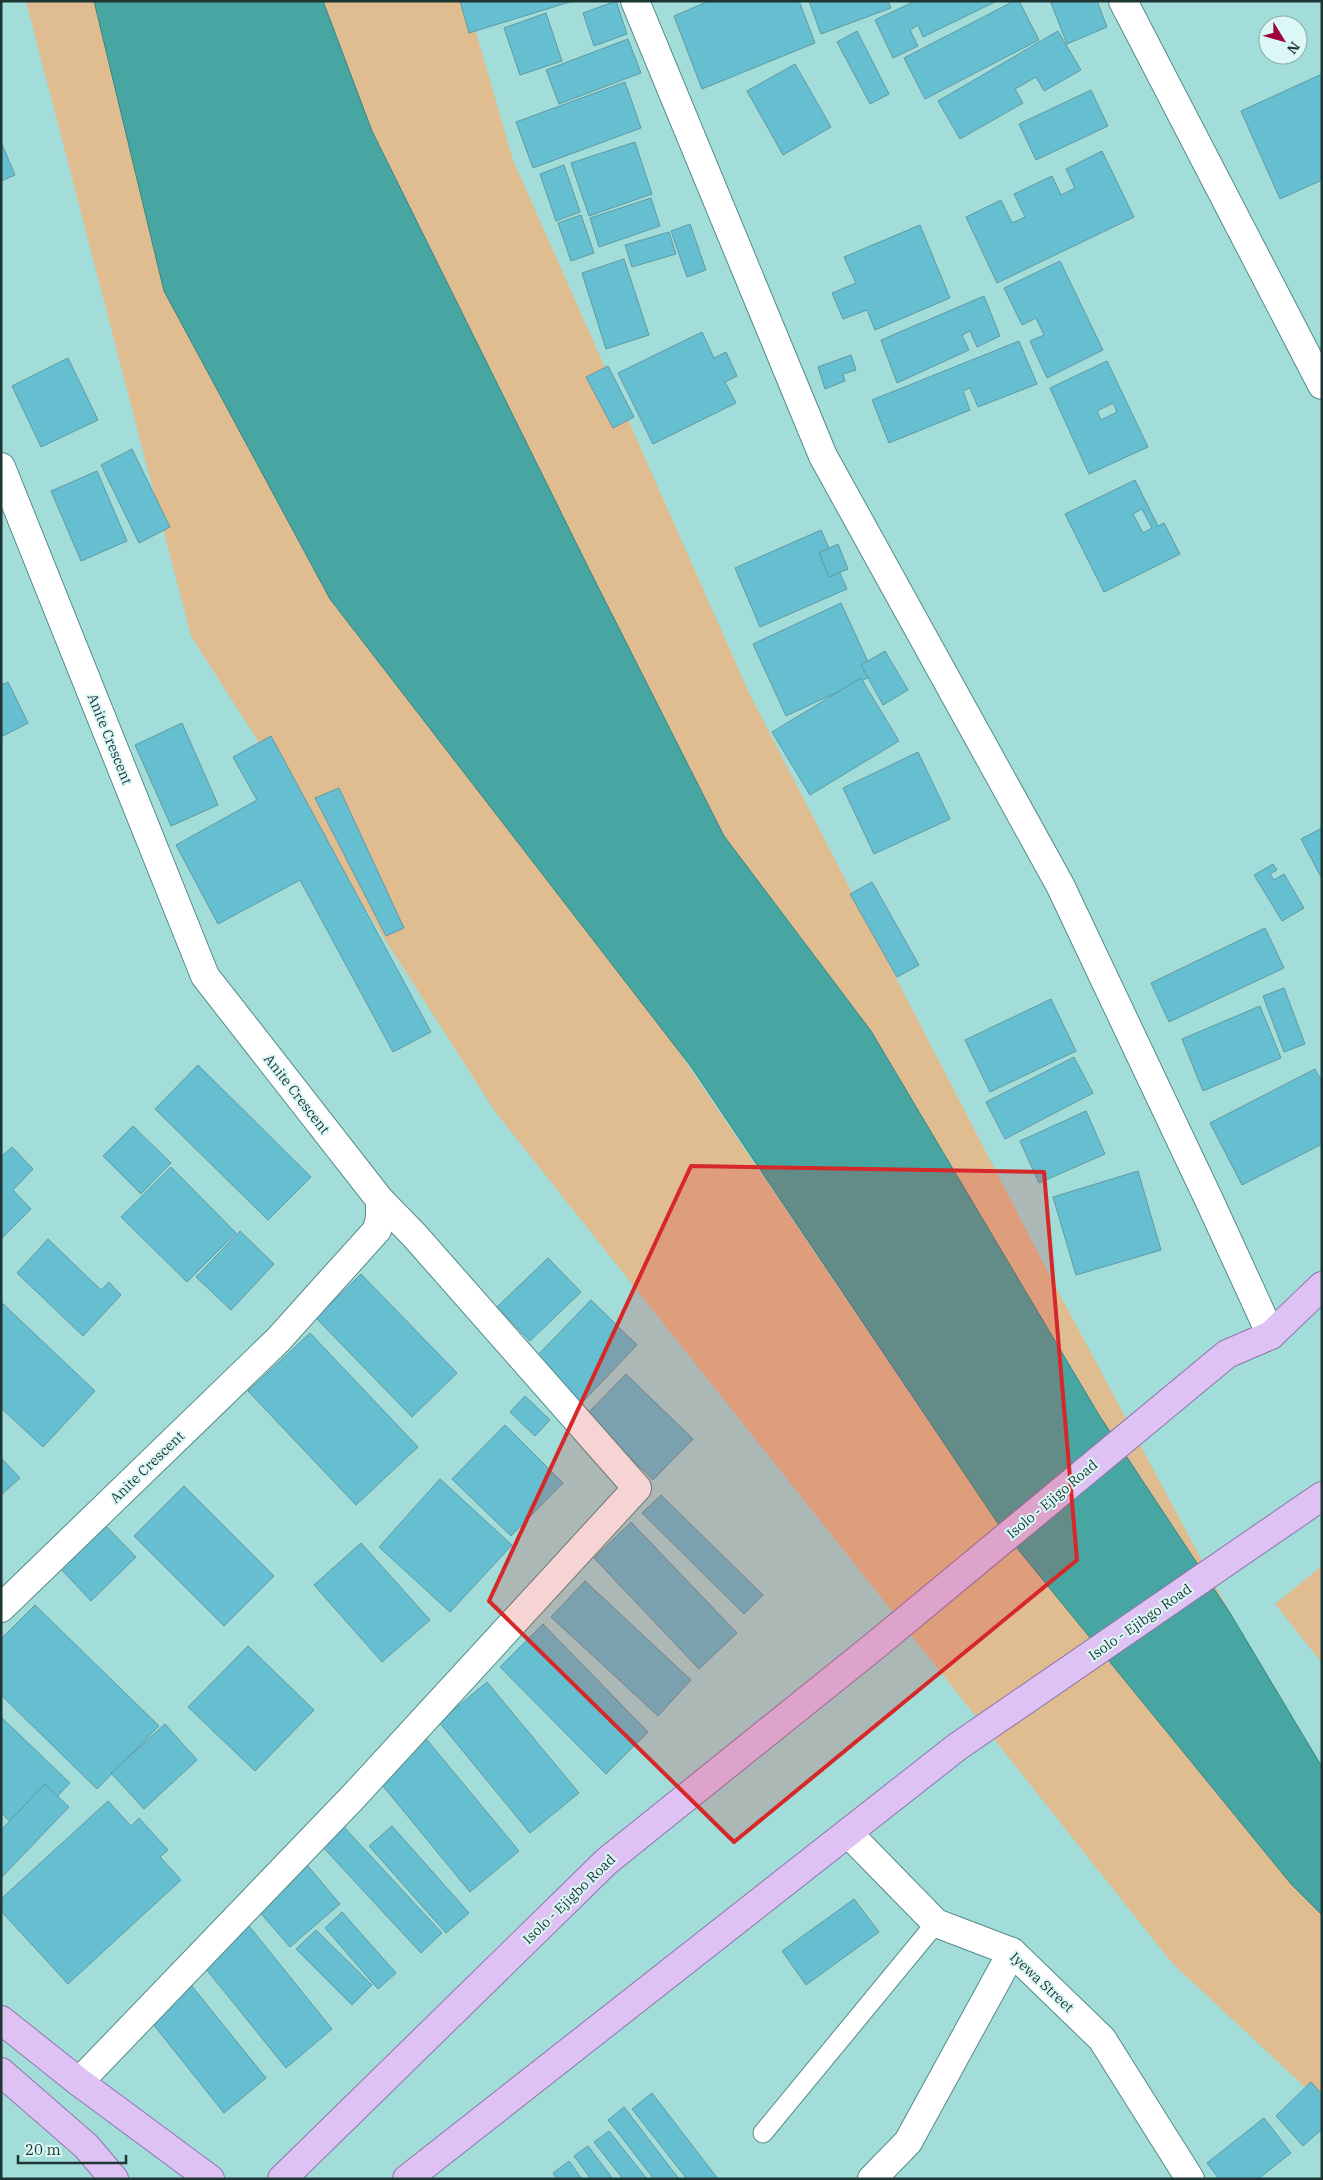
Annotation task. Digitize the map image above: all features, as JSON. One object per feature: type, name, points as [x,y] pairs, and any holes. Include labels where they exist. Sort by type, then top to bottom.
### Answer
[{"type":"main road","points":[[1270,1335],[1322,1286]]},
{"type":"main road","name":"Isolo - Ejigo Road","points":[[877,1644],[1227,1354],[1270,1335]]},
{"type":"main road","name":"Isolo - Ejibgo Road","points":[[848,1833],[957,1748],[1322,1496]]},
{"type":"main road","name":"Isolo - Ejigbo Road","points":[[282,2179],[607,1861],[877,1644]]},
{"type":"main road","points":[[407,2179],[848,1833]]},
{"type":"main road","points":[[1,2020],[79,2082],[210,2179]]},
{"type":"main road","points":[[1,2072],[86,2146],[114,2179]]},
{"type":"street","points":[[1123,1],[1322,385]]},
{"type":"street","points":[[638,2],[823,456],[1060,885],[1210,1202],[1270,1335]]},
{"type":"street","name":"Anite Crescent","points":[[1,467],[205,976],[380,1200],[380,1218],[377,1230],[278,1340],[1,1608]]},
{"type":"street","points":[[79,2082],[354,1796],[638,1488],[415,1236],[380,1200]]},
{"type":"street","name":"Iyewa Street","points":[[848,1833],[936,1923],[1012,1952],[1102,2039],[1190,2179]]},
{"type":"street","points":[[872,2179],[908,2142],[1012,1952]]},
{"type":"lane","points":[[762,2133],[936,1923]]},
{"type":"highlighted area","points":[[691,1166],[1044,1172],[1077,1560],[734,1842],[489,1601]]},
{"type":"shaded area","points":[[26,1],[94,1],[164,291],[1003,1531],[1291,1884],[1322,1915],[1322,2103],[1172,1963],[496,1113],[191,636]]},
{"type":"shaded area","points":[[323,1],[467,1],[513,160],[750,695],[1051,1278],[1230,1613],[1099,1415],[871,1031],[724,836],[590,571],[372,131]]},
{"type":"shaded area","points":[[1322,1566],[1322,1663],[1275,1604]]},
{"type":"water","points":[[94,1],[323,1],[372,131],[590,571],[724,836],[871,1031],[1099,1415],[1230,1613],[1322,1767],[1322,1915],[1291,1884],[1003,1531],[692,1068],[330,599],[164,291]]},
{"type":"building","points":[[460,1],[573,1],[469,33]]},
{"type":"building","points":[[616,1],[627,34],[594,46],[583,13]]},
{"type":"building","points":[[709,1],[799,1],[815,43],[702,89],[674,16]]},
{"type":"building","points":[[809,1],[888,1],[891,8],[821,34]]},
{"type":"building","points":[[915,1],[997,1],[923,37],[918,25],[910,30],[918,46],[893,58],[875,20]]},
{"type":"building","points":[[1014,1],[1019,1],[1039,40],[925,99],[904,58]]},
{"type":"building","points":[[1056,1],[1097,1],[1107,27],[1067,44],[1051,3]]},
{"type":"building","points":[[546,13],[562,61],[520,75],[504,28]]},
{"type":"building","points":[[857,31],[889,94],[870,104],[837,42]]},
{"type":"building","points":[[1058,31],[1081,70],[1044,91],[1036,77],[1015,89],[1023,103],[960,139],[938,101]]},
{"type":"building","points":[[628,39],[641,73],[559,104],[546,70]]},
{"type":"building","points":[[795,64],[831,127],[783,155],[747,91]]},
{"type":"building","points":[[1322,74],[1322,180],[1280,199],[1241,111]]},
{"type":"building","points":[[625,82],[641,128],[533,168],[516,122]]},
{"type":"building","points":[[1091,90],[1108,126],[1036,160],[1019,124]]},
{"type":"building","points":[[1,142],[15,175],[1,181]]},
{"type":"building","points":[[635,142],[652,194],[589,216],[571,163]]},
{"type":"building","points":[[1102,151],[1134,217],[997,283],[966,217],[1001,200],[1012,223],[1025,217],[1014,194],[1052,176],[1061,195],[1075,188],[1066,169]]},
{"type":"building","points":[[564,165],[580,212],[556,221],[540,174]]},
{"type":"building","points":[[651,198],[660,226],[599,247],[590,218]]},
{"type":"building","points":[[581,215],[594,253],[571,261],[558,223]]},
{"type":"building","points":[[690,224],[706,270],[687,277],[671,231]]},
{"type":"building","points":[[920,225],[950,298],[875,330],[867,310],[843,319],[832,293],[856,283],[844,257]]},
{"type":"building","points":[[669,232],[676,254],[632,267],[625,245]]},
{"type":"building","points":[[624,259],[649,335],[606,349],[582,273]]},
{"type":"building","points":[[1060,261],[1103,350],[1047,378],[1030,341],[1044,335],[1036,318],[1022,325],[1004,288]]},
{"type":"building","points":[[984,296],[1000,336],[977,347],[970,331],[962,335],[969,350],[897,383],[881,340]]},
{"type":"building","points":[[702,332],[714,358],[726,352],[737,376],[725,382],[736,403],[653,444],[618,373]]},
{"type":"building","points":[[1019,341],[1037,384],[978,407],[970,388],[963,391],[970,410],[889,443],[872,400]]},
{"type":"building","points":[[851,355],[856,370],[843,374],[845,381],[825,389],[818,367]]},
{"type":"building","points":[[68,358],[98,420],[41,447],[12,386]]},
{"type":"building","points":[[1107,361],[1148,447],[1089,474],[1050,388]],"holes":[[[1113,403],[1117,412],[1101,420],[1097,411]]]},
{"type":"building","points":[[608,366],[634,417],[613,428],[586,377]]},
{"type":"building","points":[[132,449],[170,527],[139,543],[101,465]]},
{"type":"building","points":[[97,471],[127,541],[81,561],[51,491]]},
{"type":"building","points":[[1135,480],[1158,526],[1164,523],[1180,554],[1104,592],[1065,514]],"holes":[[[1142,509],[1152,528],[1143,533],[1133,514]]]},
{"type":"building","points":[[821,530],[847,589],[760,627],[735,568]]},
{"type":"building","points":[[838,544],[848,569],[829,577],[819,553]]},
{"type":"building","points":[[841,603],[874,675],[786,716],[753,644]]},
{"type":"building","points":[[885,651],[908,690],[883,705],[861,665]]},
{"type":"building","points":[[861,678],[899,741],[810,795],[772,732]]},
{"type":"building","points":[[8,682],[28,723],[1,737],[1,685]]},
{"type":"building","points":[[182,723],[218,805],[171,826],[135,745]]},
{"type":"building","points":[[271,736],[431,1032],[393,1052],[300,880],[218,924],[176,845],[257,800],[233,757]]},
{"type":"building","points":[[918,752],[950,819],[874,854],[843,788]]},
{"type":"building","points":[[339,788],[404,928],[386,936],[315,798]]},
{"type":"building","points":[[1322,828],[1322,877],[1321,877],[1301,839]]},
{"type":"building","points":[[1273,864],[1277,870],[1270,874],[1274,880],[1284,874],[1304,908],[1282,921],[1254,875]]},
{"type":"building","points":[[872,882],[919,965],[897,977],[850,894]]},
{"type":"building","points":[[1265,928],[1284,968],[1169,1022],[1151,983]]},
{"type":"building","points":[[1284,988],[1305,1044],[1284,1052],[1263,996]]},
{"type":"building","points":[[1051,999],[1076,1051],[990,1092],[965,1040]]},
{"type":"building","points":[[1260,1006],[1281,1058],[1203,1091],[1182,1039]]},
{"type":"building","points":[[1074,1057],[1093,1093],[1005,1139],[986,1102]]},
{"type":"building","points":[[198,1065],[311,1177],[268,1220],[155,1109]]},
{"type":"building","points":[[1315,1069],[1322,1082],[1322,1144],[1242,1185],[1210,1123]]},
{"type":"building","points":[[1086,1111],[1105,1154],[1039,1183],[1020,1141]]},
{"type":"building","points":[[133,1126],[171,1163],[141,1194],[103,1156]]},
{"type":"building","points":[[12,1147],[33,1169],[13,1190],[31,1209],[1,1239],[1,1157]]},
{"type":"building","points":[[171,1167],[236,1233],[187,1282],[121,1217]]},
{"type":"building","points":[[1138,1171],[1161,1250],[1076,1275],[1053,1197]]},
{"type":"building","points":[[240,1231],[274,1264],[231,1310],[196,1277]]},
{"type":"building","points":[[48,1239],[101,1290],[109,1282],[121,1295],[83,1336],[17,1273]]},
{"type":"building","points":[[548,1258],[581,1292],[530,1341],[497,1307]]},
{"type":"building","points":[[361,1274],[457,1373],[412,1417],[316,1318]]},
{"type":"building","points":[[591,1300],[637,1345],[579,1406],[533,1360]]},
{"type":"building","points":[[1,1302],[95,1391],[43,1447],[1,1408]]},
{"type":"building","points":[[310,1333],[418,1447],[356,1505],[248,1391]]},
{"type":"building","points":[[626,1374],[693,1439],[653,1480],[586,1415]]},
{"type":"building","points":[[525,1396],[550,1420],[535,1436],[510,1412]]},
{"type":"building","points":[[505,1425],[563,1483],[511,1536],[452,1479]]},
{"type":"building","points":[[1,1458],[20,1478],[1,1495]]},
{"type":"building","points":[[440,1479],[512,1545],[450,1612],[379,1547]]},
{"type":"building","points":[[184,1486],[274,1576],[224,1626],[134,1536]]},
{"type":"building","points":[[661,1495],[763,1595],[744,1614],[642,1513]]},
{"type":"building","points":[[631,1522],[737,1633],[699,1669],[594,1558]]},
{"type":"building","points":[[104,1524],[136,1557],[91,1601],[59,1567]]},
{"type":"building","points":[[361,1543],[430,1620],[382,1662],[314,1585]]},
{"type":"building","points":[[585,1581],[691,1680],[658,1716],[551,1617]]},
{"type":"building","points":[[35,1605],[159,1726],[97,1789],[1,1695],[1,1639]]},
{"type":"building","points":[[543,1624],[648,1732],[606,1774],[500,1667]]},
{"type":"building","points":[[248,1646],[314,1710],[255,1771],[188,1707]]},
{"type":"building","points":[[487,1682],[579,1793],[530,1833],[439,1722]]},
{"type":"building","points":[[1,1717],[70,1783],[22,1833],[1,1813]]},
{"type":"building","points":[[165,1724],[197,1760],[144,1809],[111,1773]]},
{"type":"building","points":[[423,1735],[519,1851],[470,1892],[374,1775]]},
{"type":"building","points":[[45,1784],[69,1807],[1,1878],[1,1830]]},
{"type":"building","points":[[108,1801],[131,1826],[139,1818],[168,1850],[160,1857],[181,1880],[68,1984],[1,1911],[1,1899]]},
{"type":"building","points":[[342,1825],[442,1933],[421,1953],[321,1845]]},
{"type":"building","points":[[392,1826],[469,1913],[446,1933],[369,1846]]},
{"type":"building","points":[[307,1865],[340,1904],[290,1947],[257,1909]]},
{"type":"building","points":[[854,1899],[879,1932],[806,1985],[782,1951]]},
{"type":"building","points":[[342,1912],[396,1973],[378,1989],[325,1928]]},
{"type":"building","points":[[245,1921],[332,2029],[286,2068],[198,1959]]},
{"type":"building","points":[[316,1930],[372,1985],[352,2005],[296,1949]]},
{"type":"building","points":[[187,1980],[266,2078],[224,2113],[145,2014]]},
{"type":"building","points":[[1311,2082],[1322,2094],[1322,2129],[1303,2146],[1276,2116]]},
{"type":"building","points":[[652,2093],[718,2179],[687,2179],[632,2109]]},
{"type":"building","points":[[624,2107],[679,2179],[654,2179],[608,2120]]},
{"type":"building","points":[[1264,2118],[1291,2153],[1258,2179],[1219,2179],[1207,2163]]},
{"type":"building","points":[[609,2131],[647,2179],[623,2179],[594,2142]]},
{"type":"building","points":[[588,2146],[613,2179],[591,2179],[574,2156]]},
{"type":"building","points":[[569,2161],[582,2179],[557,2179],[553,2173]]}]
